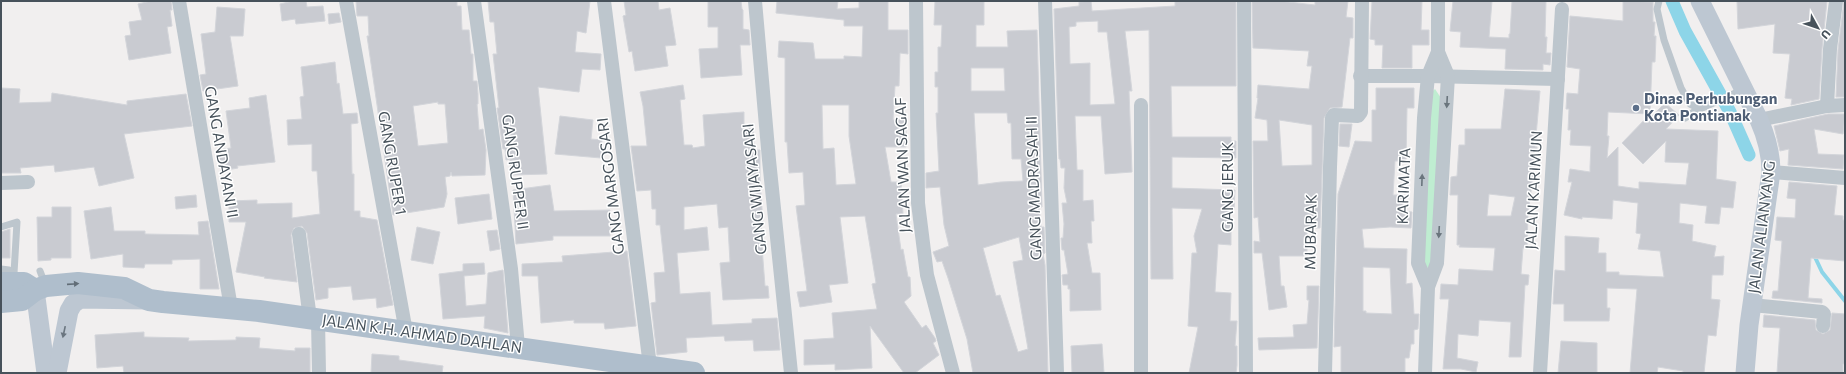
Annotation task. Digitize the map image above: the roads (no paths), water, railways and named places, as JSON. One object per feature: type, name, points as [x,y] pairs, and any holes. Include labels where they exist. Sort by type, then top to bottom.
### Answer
[{"type":"main road","points":[[1,302],[22,300],[27,281],[78,283],[124,288],[149,300]]},
{"type":"main road","name":"JALAN K.H. AHMAD DAHLAN","points":[[149,300],[231,308],[314,319],[650,366],[671,371],[694,373]]},
{"type":"street","name":"GANG ANDAYANI II","points":[[178,1],[231,308]]},
{"type":"street","name":"GANG RUPER 1","points":[[346,1],[406,332]]},
{"type":"street","name":"GANG RUPPER II","points":[[474,1],[511,269],[518,348]]},
{"type":"street","name":"GANG MARGOSARI","points":[[604,1],[650,366]]},
{"type":"street","name":"GANG WIJAYASARI","points":[[755,1],[769,160],[791,373]]},
{"type":"street","name":"JALAN WAN SAGAF","points":[[916,1],[918,203],[927,275],[953,373]]},
{"type":"street","name":"GANG MADRASAH II","points":[[1045,1],[1057,373]]},
{"type":"street","name":"GANG JERUK","points":[[1244,1],[1246,373]]},
{"type":"street","points":[[1362,1],[1360,76],[1448,76],[1558,80]]},
{"type":"street","name":"KARIMATA","points":[[1425,373],[1428,286],[1418,263],[1424,118],[1428,76],[1438,52],[1438,1]]},
{"type":"street","name":"JALAN ALIANYANG","points":[[1700,1],[1740,90],[1759,120],[1770,149],[1771,172],[1752,305],[1745,373]]},
{"type":"street","points":[[1827,106],[1830,49],[1836,1]]},
{"type":"street","name":"JALAN KARIMUN","points":[[1540,373],[1562,9]]},
{"type":"street","points":[[1428,286],[1438,263],[1448,76],[1438,52]]},
{"type":"street","name":"MUBARAK","points":[[1325,373],[1332,118],[1334,115],[1358,116],[1361,112],[1360,76]]},
{"type":"street","points":[[1140,373],[1141,105]]},
{"type":"street","points":[[1759,120],[1827,106],[1845,105]]},
{"type":"street","points":[[1771,172],[1845,178]]},
{"type":"street","points":[[1,183],[28,182]]},
{"type":"street","points":[[299,234],[314,319],[319,373]]},
{"type":"street","points":[[27,281],[46,373]]},
{"type":"street","points":[[57,373],[69,311],[73,304],[80,299],[149,300]]},
{"type":"street","points":[[1752,305],[1822,312],[1824,314],[1823,326]]},
{"type":"lane","points":[[1659,1],[1657,9],[1664,40],[1681,88],[1690,104],[1698,109]]},
{"type":"lane","points":[[1685,118],[1698,109],[1740,90]]},
{"type":"lane","points":[[1,227],[17,222],[27,281]]},
{"type":"lane","points":[[1,269],[27,281]]},
{"type":"waterway","points":[[1672,1],[1685,31],[1730,112],[1749,155]]},
{"type":"waterway","points":[[1814,255],[1822,272],[1845,301]]},
{"type":"place","name":"Dinas Perhubungan Kota Pontianak","points":[[1636,108]]}]
